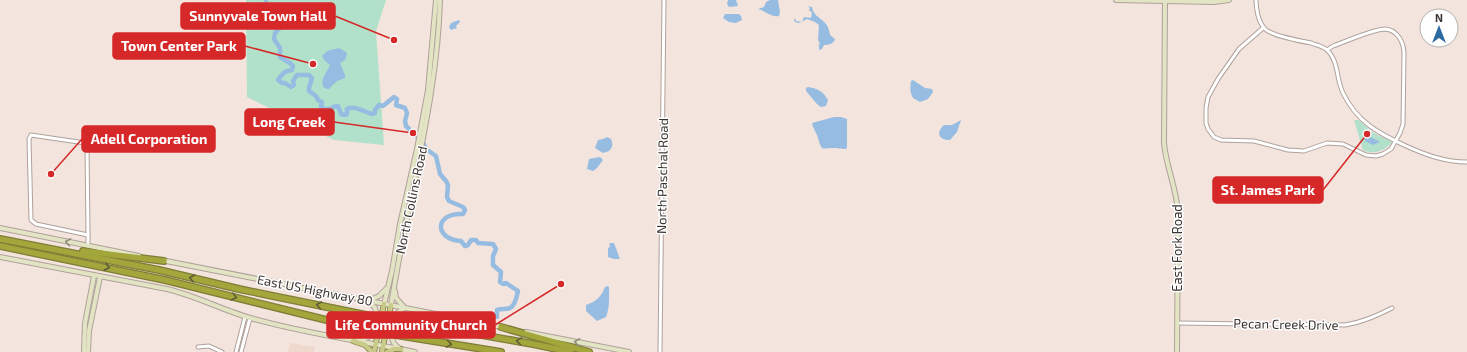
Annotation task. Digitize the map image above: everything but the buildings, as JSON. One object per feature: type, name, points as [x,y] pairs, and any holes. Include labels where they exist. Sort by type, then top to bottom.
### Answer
[{"type":"highway","points":[[1,239],[164,261]]},
{"type":"highway","points":[[1,239],[151,268],[371,316],[533,344],[570,352]]},
{"type":"highway","points":[[0,246],[159,278],[359,328],[501,352]]},
{"type":"highway","points":[[501,327],[589,352]]},
{"type":"main road","name":"North Collins Road","points":[[436,0],[438,9]]},
{"type":"main road","name":"North Collins Road","points":[[391,305],[424,137],[424,123],[433,66],[440,0]]},
{"type":"main road","points":[[1116,0],[1214,2],[1229,0]]},
{"type":"main road","name":"East Fork Road","points":[[1165,1],[1164,143],[1178,208],[1177,352]]},
{"type":"main road","name":"North Collins Road","points":[[384,304],[421,128],[424,123]]},
{"type":"main road","points":[[405,202],[410,203]]},
{"type":"main road","name":"East US Highway 80","points":[[0,228],[629,352]]},
{"type":"main road","points":[[0,257],[179,292],[248,318],[296,330],[415,352]]},
{"type":"main road","points":[[84,352],[85,323],[94,276]]},
{"type":"main road","points":[[88,352],[89,331],[100,277]]},
{"type":"main road","points":[[353,340],[363,340],[371,335],[376,312],[375,308],[368,301],[379,296],[388,287]]},
{"type":"main road","points":[[394,287],[396,298],[405,308],[394,316],[391,335],[392,341],[401,349]]},
{"type":"main road","points":[[353,340],[365,345],[373,352],[384,304]]},
{"type":"main road","points":[[382,352],[391,305]]},
{"type":"main road","points":[[387,352],[394,349],[401,349]]},
{"type":"street","name":"North Paschal Road","points":[[660,352],[664,0]]},
{"type":"street","points":[[1256,0],[1256,8],[1263,28],[1272,33],[1318,45],[1327,50],[1335,62],[1341,88],[1352,109],[1371,128],[1433,157],[1445,161],[1467,162]]},
{"type":"street","points":[[1263,28],[1239,49],[1218,79],[1208,97],[1206,123],[1208,129],[1214,137],[1221,140],[1254,141],[1288,150],[1304,151],[1327,143],[1343,144],[1366,155],[1376,156],[1391,149],[1403,124],[1404,45],[1401,38],[1385,29],[1374,31],[1333,46],[1327,50]]},
{"type":"street","points":[[88,235],[36,224],[31,220],[29,139],[31,135],[86,143],[87,145],[88,235],[88,245]]},
{"type":"street","name":"Pecan Creek Drive","points":[[1177,323],[1345,325],[1359,323],[1392,308]]},
{"type":"street","points":[[236,352],[248,318]]},
{"type":"street","points":[[240,352],[248,318]]},
{"type":"street","points":[[198,347],[209,346],[222,352]]},
{"type":"shaded area","points":[[290,343],[315,347],[314,352],[288,352]]},
{"type":"green space","points":[[246,0],[386,0],[376,31],[384,145],[334,140],[247,97]]},
{"type":"green space","points":[[1354,120],[1359,120],[1372,132],[1392,142],[1383,150],[1371,152],[1363,150]]},
{"type":"water","points":[[728,0],[736,0],[738,6],[729,7],[727,4]]},
{"type":"water","points":[[770,0],[778,0],[780,12],[779,16],[771,15],[758,9],[764,7],[766,2]]},
{"type":"water","points":[[808,6],[812,7],[815,14],[827,25],[830,35],[835,39],[834,41],[831,44],[824,45],[822,49],[819,50],[819,25],[807,19],[802,21],[804,17],[811,18],[812,13]]},
{"type":"water","points":[[725,14],[739,14],[742,20],[736,23],[729,22],[723,18]]},
{"type":"water","points":[[459,20],[460,22],[456,26],[457,28],[451,30],[449,27],[451,23]]},
{"type":"water","points":[[339,48],[347,54],[345,60],[340,63],[345,78],[337,81],[329,89],[327,89],[323,87],[322,81],[330,65],[322,56],[327,51]]},
{"type":"water","points":[[913,80],[925,88],[932,89],[933,92],[928,99],[920,102],[913,98],[910,88],[911,81]]},
{"type":"water","points":[[808,87],[824,94],[828,100],[826,106],[821,107],[817,104],[806,91],[806,88]]},
{"type":"water","points":[[834,117],[847,119],[846,149],[824,149],[820,145],[813,127],[812,123]]},
{"type":"water","points":[[961,120],[957,132],[950,140],[943,139],[941,137],[939,133],[944,125],[952,125]]},
{"type":"water","points":[[1365,134],[1380,142],[1373,145],[1365,141]]},
{"type":"water","points":[[607,137],[611,139],[612,147],[609,151],[603,153],[595,148],[598,140]]},
{"type":"water","points":[[600,157],[603,160],[597,168],[593,171],[587,169],[589,159]]},
{"type":"water","points":[[614,243],[620,259],[608,257],[608,248],[610,247],[609,244]]},
{"type":"water","points":[[607,286],[609,287],[609,306],[606,317],[597,321],[586,311],[586,305],[598,298]]},
{"type":"waterway","points":[[266,0],[266,5],[279,29],[275,33],[274,39],[280,48],[280,57],[293,66],[292,70],[282,74],[278,80],[291,87],[294,85],[293,81],[297,75],[309,75],[312,78],[309,91],[322,102],[321,107],[331,109],[338,106],[341,114],[344,115],[347,114],[347,109],[350,108],[356,108],[372,114],[375,113],[375,110],[379,105],[383,106],[394,97],[397,99],[396,105],[405,108],[407,113],[405,121],[406,126],[423,142],[426,149],[436,156],[440,174],[448,185],[447,197],[449,201],[463,207],[465,210],[463,214],[447,217],[441,226],[442,231],[446,236],[461,241],[465,246],[468,245],[471,240],[476,240],[478,243],[493,244],[496,249],[493,256],[493,265],[501,272],[500,282],[503,284],[506,283],[518,291],[516,301],[512,307],[497,310],[497,317]]},
{"type":"place","name":"Sunnyvale Town Hall","points":[[394,40]]},
{"type":"place","name":"Town Center Park","points":[[313,64]]},
{"type":"place","name":"Long Creek","points":[[413,133]]},
{"type":"place","name":"St. James Park","points":[[1367,134]]},
{"type":"place","name":"Adell Corporation","points":[[51,174]]},
{"type":"place","name":"Life Community Church","points":[[561,284]]}]
